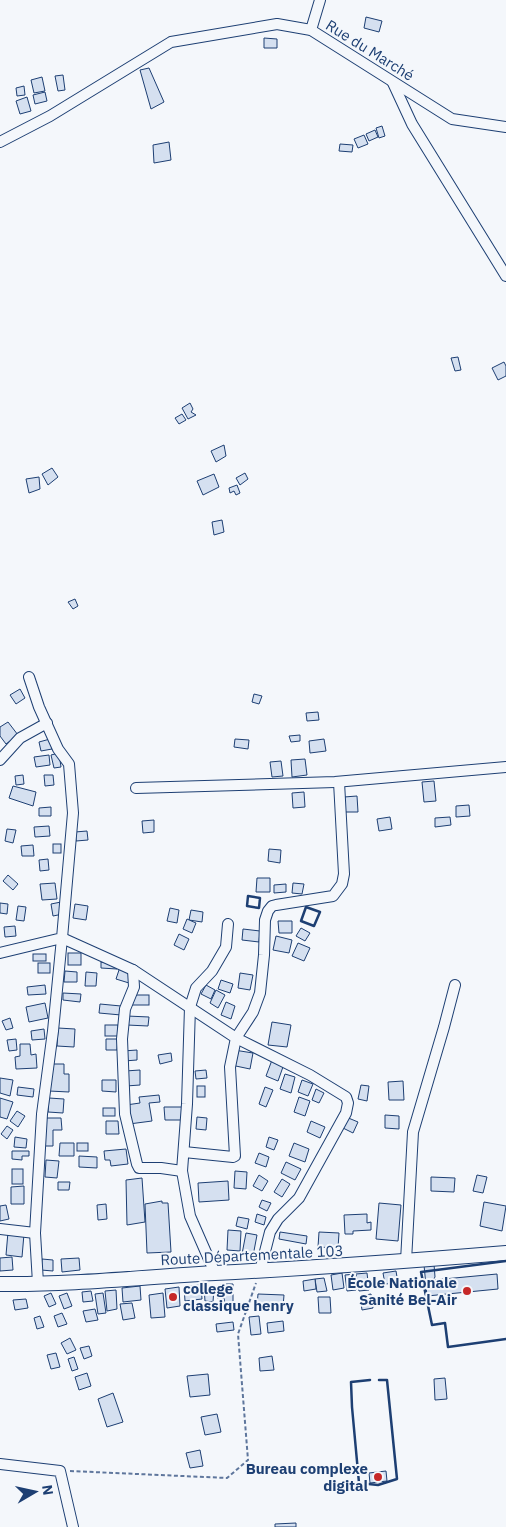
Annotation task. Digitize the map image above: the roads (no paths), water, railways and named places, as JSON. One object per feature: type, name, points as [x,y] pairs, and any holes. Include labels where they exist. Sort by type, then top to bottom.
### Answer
[{"type":"main road","name":"Route Départementale 103","points":[[0,1284],[93,1282],[506,1253]]},
{"type":"street","points":[[311,30],[320,0]]},
{"type":"street","name":"Rue du Marché","points":[[0,142],[50,116],[171,42],[277,24],[311,30],[452,119],[506,127]]},
{"type":"street","points":[[393,82],[412,124],[506,276]]},
{"type":"street","points":[[29,676],[39,706],[58,750],[69,764],[73,813],[53,1031],[42,1114],[35,1234],[38,1283]]},
{"type":"street","points":[[0,760],[20,738],[46,723]]},
{"type":"street","points":[[136,788],[339,782],[506,766]]},
{"type":"street","points":[[184,1152],[233,1158],[234,1156],[230,1067],[236,1038],[253,1012],[260,993],[268,911],[276,904],[333,896],[342,884],[344,874],[339,782]]},
{"type":"street","points":[[215,1273],[190,1216],[182,1171],[187,1104],[190,1007],[196,988],[212,971],[226,947],[228,924]]},
{"type":"street","points":[[0,954],[62,938],[133,970],[236,1038],[310,1075],[346,1097],[348,1103],[346,1113],[299,1198],[278,1219],[270,1232],[260,1271]]},
{"type":"street","points":[[133,970],[134,987],[125,1009],[122,1039],[125,1114],[139,1168],[161,1168],[182,1171]]},
{"type":"street","points":[[406,1261],[413,1132],[455,984]]},
{"type":"street","points":[[0,1229],[35,1234]]},
{"type":"street","points":[[0,1464],[60,1471],[72,1527]]},
{"type":"place","name":"École Nationale Sanité Bel-Air","points":[[467,1291]]},
{"type":"place","name":"college classique henry","points":[[173,1297]]},
{"type":"place","name":"Bureau complexe digital","points":[[378,1477]]}]
